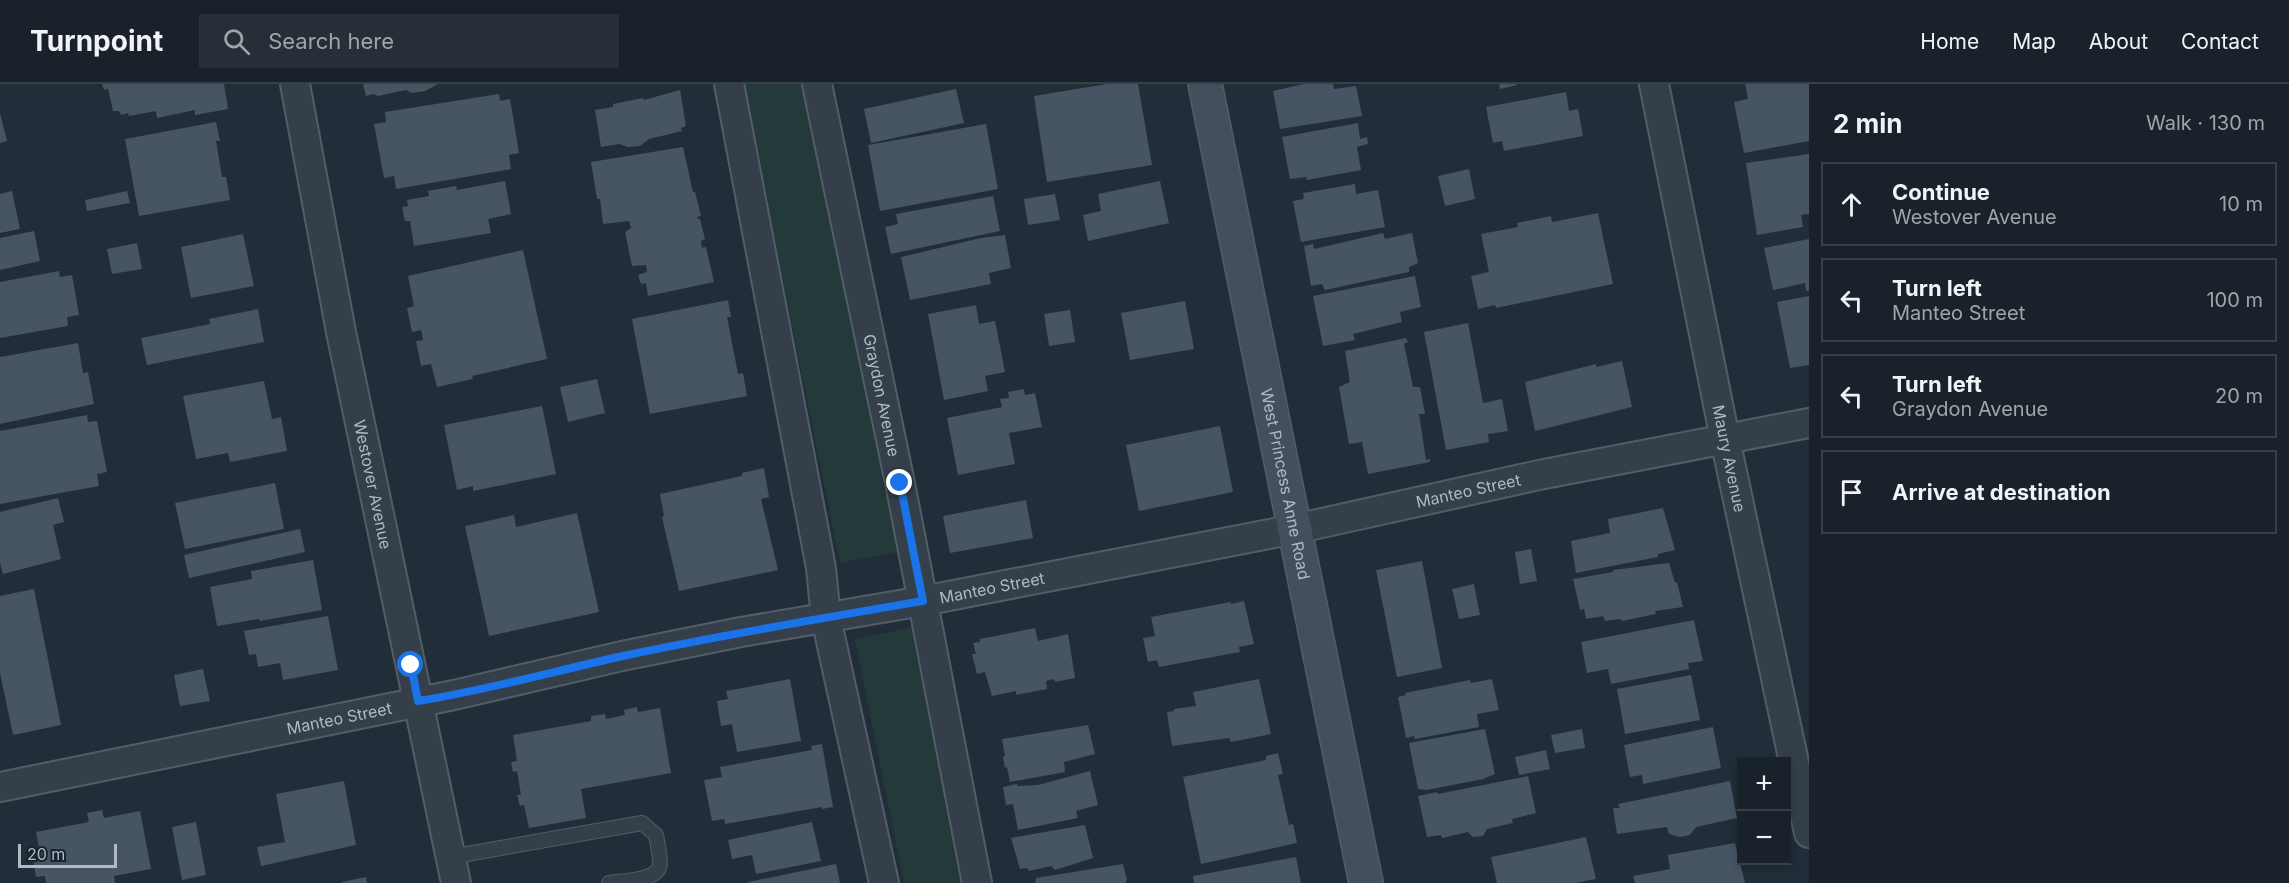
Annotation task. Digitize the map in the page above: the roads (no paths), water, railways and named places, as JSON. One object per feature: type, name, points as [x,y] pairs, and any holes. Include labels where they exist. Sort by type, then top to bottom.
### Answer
[{"type":"main road","name":"West Princess Anne Road","points":[[1205,84],[1366,883]]},
{"type":"street","name":"Westover Avenue","points":[[295,84],[341,332],[453,870]]},
{"type":"street","points":[[729,84],[821,568],[826,618],[884,883]]},
{"type":"street","name":"Graydon Avenue","points":[[817,84],[923,601],[977,883]]},
{"type":"street","name":"Maury Avenue","points":[[1654,84],[1725,439],[1809,833]]},
{"type":"street","name":"Manteo Street","points":[[0,787],[454,695],[622,656],[1295,529],[1539,475],[1809,423]]},
{"type":"lane","points":[[453,870],[642,823],[657,835],[660,867],[650,877],[609,883]]}]
